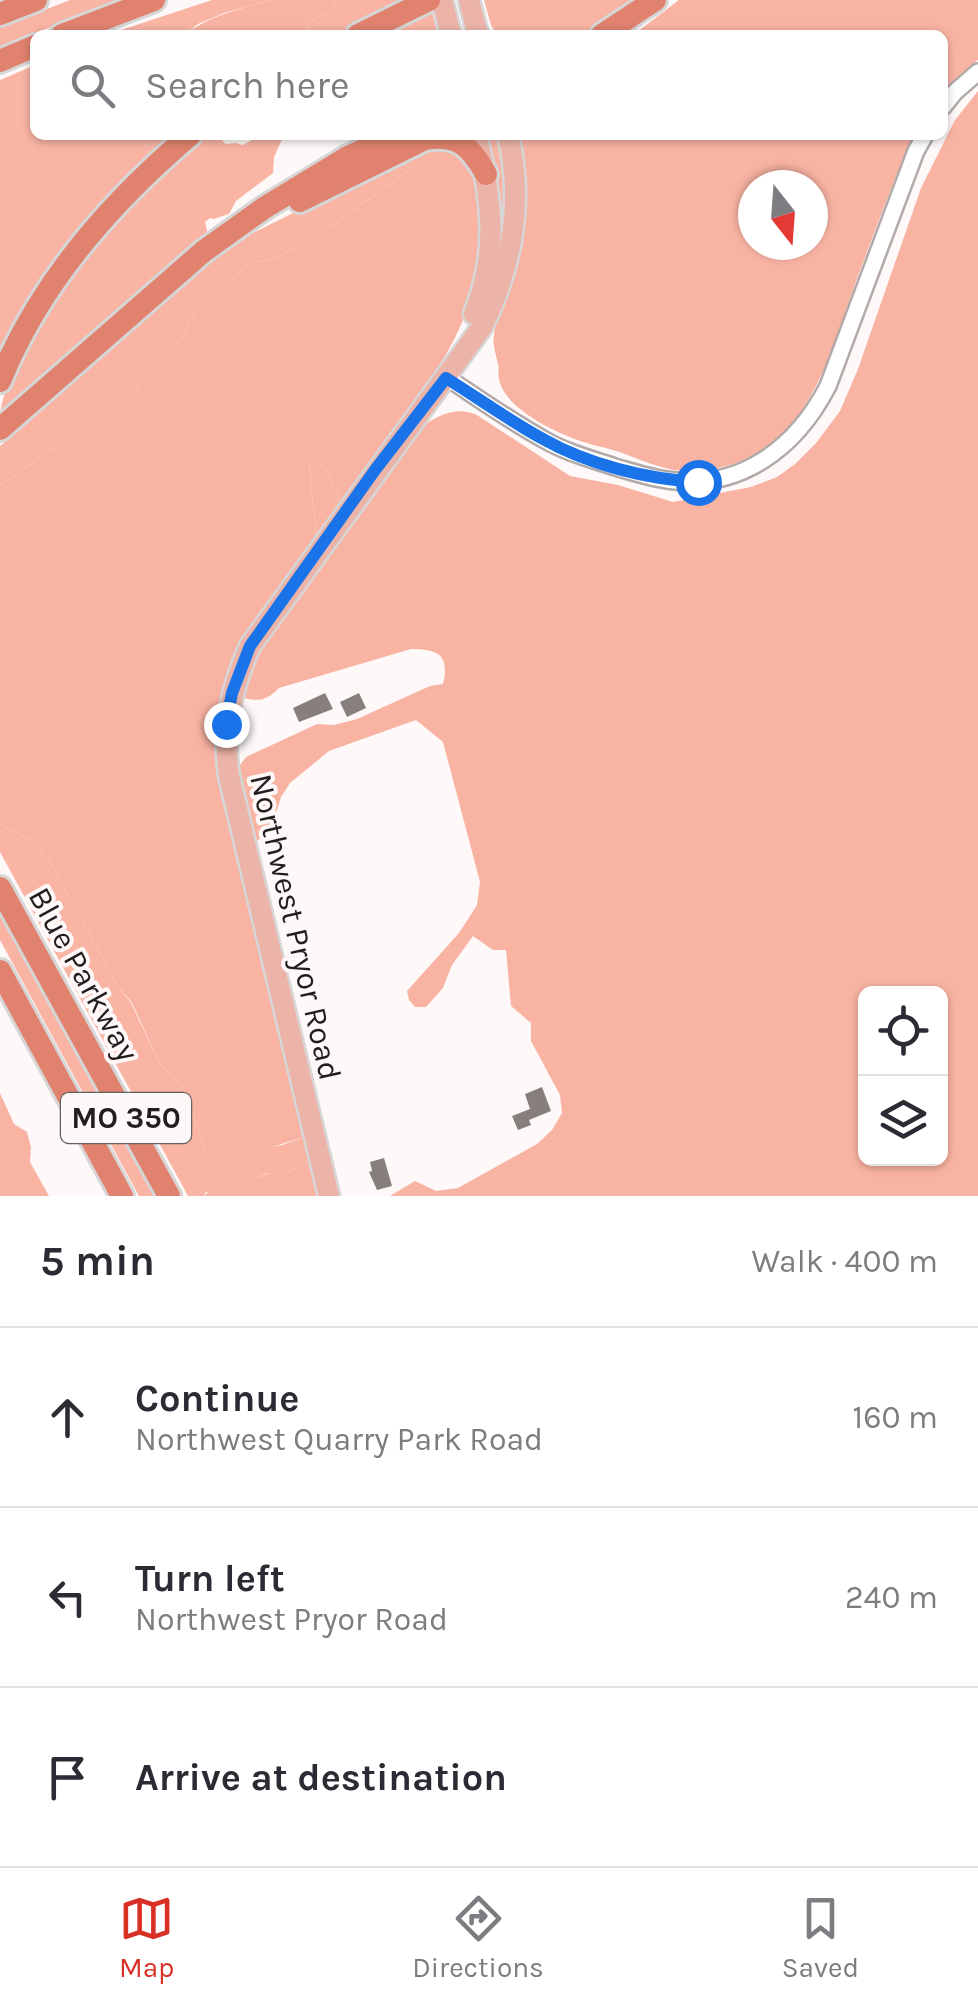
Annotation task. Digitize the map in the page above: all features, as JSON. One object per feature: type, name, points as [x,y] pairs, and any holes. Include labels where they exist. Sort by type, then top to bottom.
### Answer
[{"type":"highway","points":[[0,14],[36,0]]},
{"type":"highway","points":[[75,30],[154,0]]},
{"type":"highway","points":[[368,30],[429,0]]},
{"type":"highway","points":[[610,30],[655,0]]},
{"type":"highway","points":[[0,61],[30,48]]},
{"type":"highway","points":[[0,382],[60,272],[130,189],[184,140]]},
{"type":"highway","points":[[0,429],[204,251],[264,208],[348,157],[385,140]]},
{"type":"highway","points":[[228,234],[423,140]]},
{"type":"highway","points":[[454,140],[467,146],[486,174]]},
{"type":"highway","name":"Blue Parkway","points":[[0,888],[169,1196]]},
{"type":"highway","name":"MO 350","points":[[0,971],[122,1196]]},
{"type":"main road","points":[[442,0],[450,30]]},
{"type":"main road","points":[[469,0],[477,30]]},
{"type":"main road","name":"Northwest Pryor Road","points":[[446,378],[483,292],[491,248],[486,174],[477,140]]},
{"type":"main road","name":"Northwest Pryor Road","points":[[329,1196],[232,794],[226,724],[232,693],[250,646],[482,326],[506,270],[514,208],[509,140]]},
{"type":"street","points":[[948,101],[978,72]]},
{"type":"street","points":[[446,378],[546,441],[615,467],[667,480],[698,482],[751,468],[788,444],[819,403],[922,140]]},
{"type":"shaded area","points":[[70,0],[119,0],[43,30],[30,30],[30,35],[0,47],[0,27]]},
{"type":"shaded area","points":[[212,0],[271,0],[224,13],[190,30],[121,30]]},
{"type":"shaded area","points":[[271,0],[338,0],[329,11],[309,22],[307,30],[191,30]]},
{"type":"shaded area","points":[[338,0],[414,0],[355,30],[307,30],[309,22],[329,11]]},
{"type":"shaded area","points":[[484,0],[642,0],[597,30],[494,30]]},
{"type":"shaded area","points":[[679,0],[978,0],[978,60],[948,85],[948,30],[640,30]]},
{"type":"shaded area","points":[[431,8],[437,30],[389,30]]},
{"type":"shaded area","points":[[30,67],[30,140],[176,140],[142,170],[0,368],[0,80]]},
{"type":"shaded area","points":[[978,91],[978,1196],[390,1196],[415,1181],[436,1191],[458,1188],[537,1144],[562,1113],[560,1095],[531,1041],[531,1023],[511,1006],[506,950],[493,950],[473,936],[452,965],[443,988],[426,1007],[415,1007],[409,1000],[407,991],[459,933],[477,905],[480,882],[443,742],[416,720],[329,751],[290,783],[281,797],[272,827],[256,842],[239,774],[246,757],[317,724],[334,725],[357,719],[430,686],[443,684],[443,660],[435,652],[411,649],[279,688],[255,700],[244,698],[240,691],[256,655],[427,423],[445,414],[464,411],[477,415],[570,476],[618,485],[673,502],[751,487],[777,477],[795,464],[840,411],[921,188],[955,120]]},
{"type":"shaded area","points":[[200,140],[243,145],[252,140],[282,140],[274,157],[273,173],[236,201],[229,214],[205,222],[209,239],[0,422],[13,373],[64,283],[119,216]]},
{"type":"shaded area","points":[[484,140],[502,140],[508,227],[482,308]]},
{"type":"shaded area","points":[[521,140],[911,140],[827,362],[807,403],[769,446],[720,468],[681,471],[661,467],[574,439],[513,403],[499,379],[494,339],[525,220]]},
{"type":"shaded area","points":[[427,146],[454,148],[414,167],[326,230],[280,256],[248,265],[193,314],[181,340],[69,456],[53,448],[0,486],[0,446],[211,262],[253,233]]},
{"type":"shaded area","points":[[454,148],[476,174],[482,244],[462,324],[419,398],[343,500],[319,461],[309,461],[316,535],[245,642],[228,809],[304,1137],[221,1163],[209,1159],[181,1083],[161,1066],[132,1003],[118,986],[49,860],[32,841],[0,824],[0,486],[53,448],[69,455],[181,340],[193,314],[248,265],[280,256],[326,230],[414,167],[440,151]]},
{"type":"shaded area","points":[[309,461],[319,461],[343,500],[316,535]]},
{"type":"shaded area","points":[[0,824],[32,841],[49,860],[131,1003],[161,1066],[181,1083],[209,1159],[304,1137],[309,1162],[279,1177],[268,1173],[222,1192],[188,1196],[0,852]]},
{"type":"shaded area","points":[[0,911],[155,1196],[139,1196],[0,940]]},
{"type":"shaded area","points":[[0,1093],[14,1124],[27,1132],[30,1162],[49,1196],[0,1196]]},
{"type":"shaded area","points":[[309,1162],[318,1196],[204,1196],[213,1187],[222,1191],[269,1173],[279,1177]]},
{"type":"building","points":[[325,693],[333,709],[299,722],[293,708]]},
{"type":"building","points":[[359,693],[366,708],[347,717],[340,702]]},
{"type":"building","points":[[542,1087],[551,1111],[529,1120],[531,1125],[518,1130],[512,1116],[530,1109],[525,1094]]},
{"type":"building","points":[[384,1158],[392,1186],[377,1190],[369,1172],[370,1162]]},
{"type":"route","points":[[226,724],[239,670],[250,646],[446,378],[546,441],[629,471],[698,482]]}]
